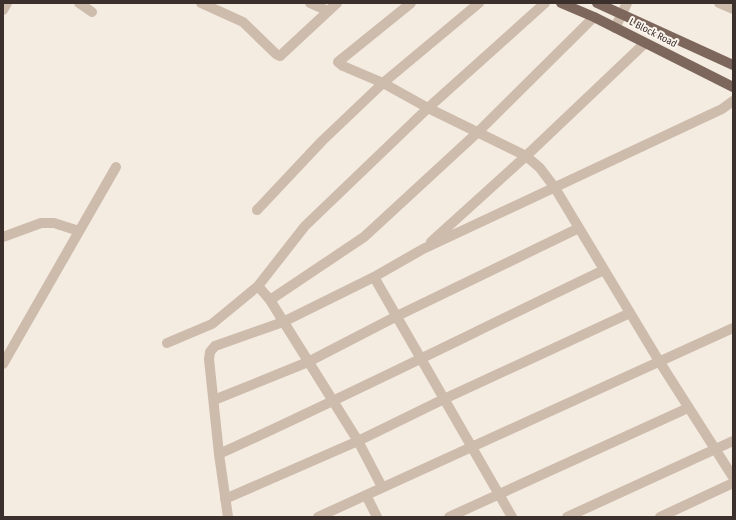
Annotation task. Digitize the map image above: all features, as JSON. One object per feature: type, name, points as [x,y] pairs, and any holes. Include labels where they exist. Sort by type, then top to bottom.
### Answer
[{"type":"main road","name":"L Block Road","points":[[561,3],[615,28],[733,87]]},
{"type":"main road","name":"L Block Road","points":[[597,3],[733,66]]},
{"type":"street","points":[[3,10],[7,3]]},
{"type":"street","points":[[79,3],[92,12]]},
{"type":"street","points":[[201,3],[243,22],[276,54],[280,56],[337,3]]},
{"type":"street","points":[[310,3],[328,11]]},
{"type":"street","points":[[410,3],[338,62],[343,66],[383,83],[428,108],[526,156],[540,168],[555,188],[659,361],[733,477]]},
{"type":"street","points":[[257,210],[322,141],[383,83],[479,3]]},
{"type":"street","points":[[167,343],[212,324],[258,286],[305,226],[428,108],[545,3]]},
{"type":"street","points":[[615,28],[626,3]]},
{"type":"street","points":[[719,3],[733,9]]},
{"type":"street","points":[[270,300],[364,237],[478,132],[594,18]]},
{"type":"street","points":[[423,249],[526,156],[645,43]]},
{"type":"street","points":[[228,517],[219,454],[210,359],[210,352],[215,346],[283,322],[374,277],[423,249],[722,109],[733,101]]},
{"type":"street","points":[[3,364],[116,167]]},
{"type":"street","points":[[3,237],[41,222],[54,223],[79,231]]},
{"type":"street","points":[[214,400],[308,362],[397,316],[579,228]]},
{"type":"street","points":[[219,454],[333,402],[604,270]]},
{"type":"street","points":[[374,277],[512,517]]},
{"type":"street","points":[[258,286],[270,300],[358,441],[382,487]]},
{"type":"street","points":[[225,499],[358,441],[444,399],[630,313]]},
{"type":"street","points":[[318,517],[733,328]]},
{"type":"street","points":[[449,517],[688,408]]},
{"type":"street","points":[[567,517],[733,441]]},
{"type":"street","points":[[660,517],[733,483]]},
{"type":"street","points":[[366,495],[377,517]]}]
